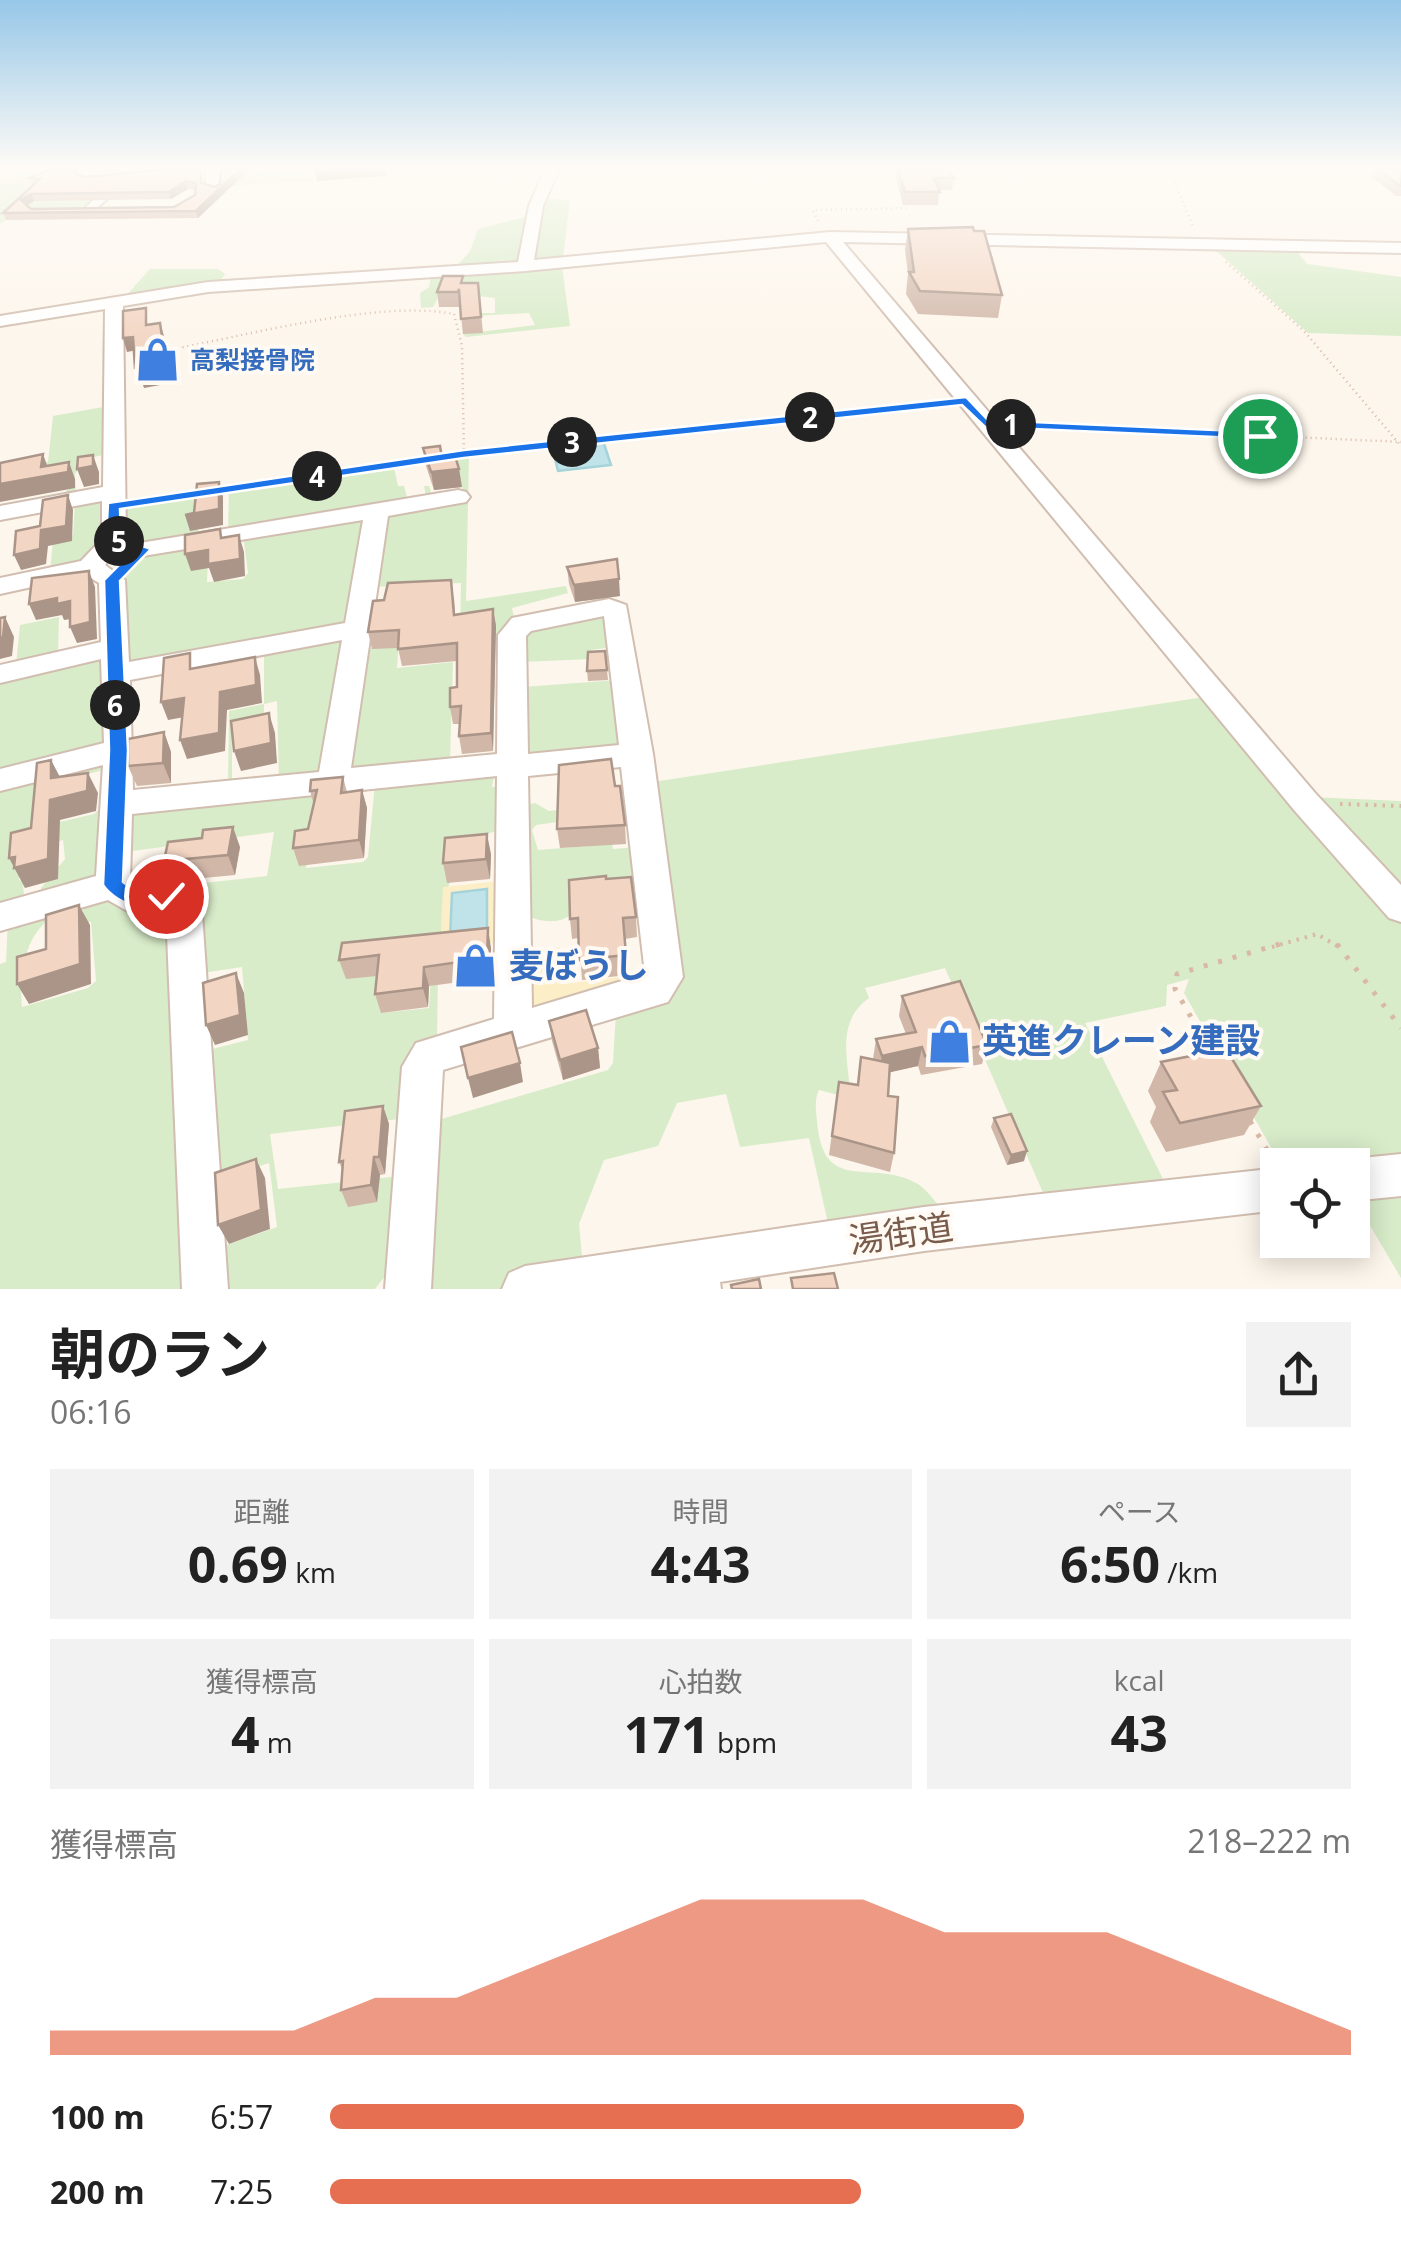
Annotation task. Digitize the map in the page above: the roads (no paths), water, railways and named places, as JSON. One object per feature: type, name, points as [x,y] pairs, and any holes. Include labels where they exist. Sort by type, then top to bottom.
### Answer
[{"type":"street","points":[[525,266],[532,229]]},
{"type":"street","points":[[830,236],[1306,802],[1401,908]]},
{"type":"street","points":[[0,322],[114,301],[257,282],[525,266],[830,236],[1401,248]]},
{"type":"street","points":[[113,885],[118,750],[113,661],[101,574],[114,540],[114,301]]},
{"type":"street","points":[[0,586],[101,574],[143,549],[458,498]]},
{"type":"street","points":[[0,513],[113,499]]},
{"type":"street","points":[[333,782],[358,630],[374,589],[377,510]]},
{"type":"street","points":[[114,540],[143,549]]},
{"type":"street","points":[[408,1289],[422,1067],[430,1056],[654,991],[664,977],[617,611],[609,607],[522,624],[512,635],[513,1030]]},
{"type":"street","points":[[0,674],[358,630]]},
{"type":"street","points":[[0,780],[118,750]]},
{"type":"street","points":[[116,804],[638,754]]},
{"type":"street","points":[[0,917],[113,885]]},
{"type":"street","points":[[113,885],[129,898],[166,896],[178,901],[184,912],[205,1289]]},
{"type":"street","points":[[1370,1178],[1401,1175]]},
{"type":"street","name":"湯街道","points":[[525,1289],[696,1277],[924,1230],[1260,1190]]},
{"type":"water","points":[[603,441],[611,465],[558,471],[552,446]]},
{"type":"water","points":[[487,889],[487,935],[450,939],[452,893]]},
{"type":"place","name":"高梨接骨院","points":[[157,360]]},
{"type":"place","name":"麦ぼうし","points":[[476,966]]},
{"type":"place","name":"英進クレーン建設","points":[[949,1041]]}]
